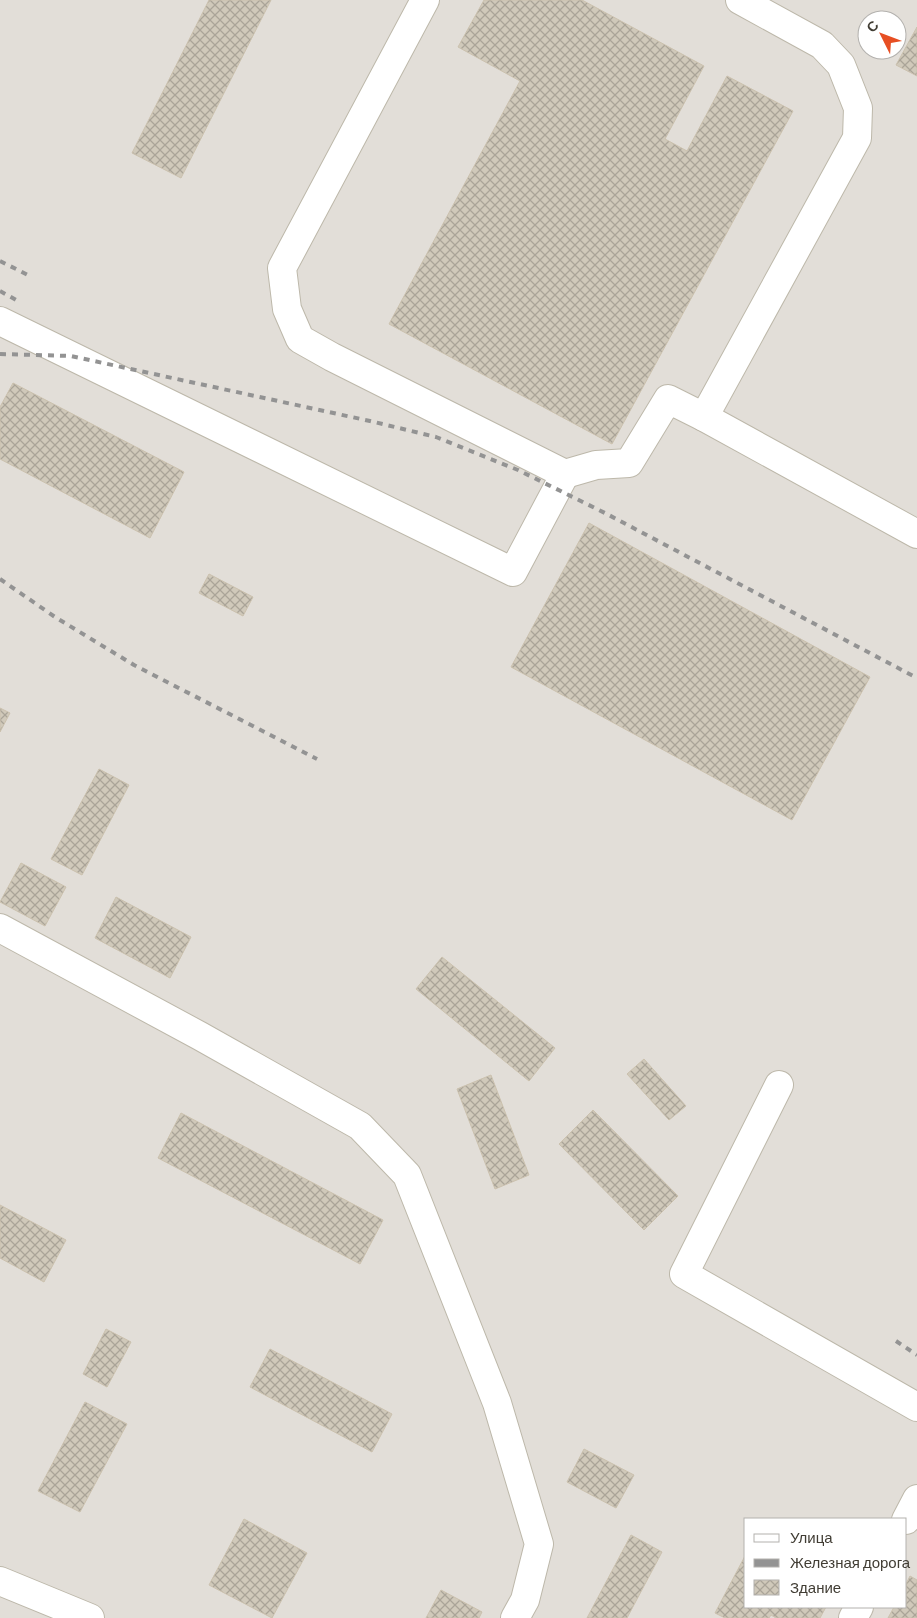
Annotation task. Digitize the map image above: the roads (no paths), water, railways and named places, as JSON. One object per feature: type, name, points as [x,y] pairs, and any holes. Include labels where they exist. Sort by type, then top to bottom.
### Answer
[{"type":"lane","points":[[424,0],[282,268],[287,309],[300,339],[332,357],[565,474],[596,465],[629,463],[668,399],[917,534]]},
{"type":"lane","points":[[704,417],[857,138],[858,108],[841,65],[822,45],[740,0]]},
{"type":"lane","points":[[0,322],[513,572],[565,474]]},
{"type":"lane","points":[[0,928],[200,1036],[360,1126],[407,1175],[497,1404],[539,1544],[525,1600],[515,1618]]},
{"type":"lane","points":[[779,1085],[684,1274],[917,1407]]},
{"type":"lane","points":[[907,1518],[917,1499]]},
{"type":"lane","points":[[0,1582],[90,1618]]},
{"type":"railway","points":[[0,261],[32,277]]},
{"type":"railway","points":[[0,291],[18,301]]},
{"type":"railway","points":[[0,354],[71,356],[436,437],[518,470],[605,513],[917,678]]},
{"type":"railway","points":[[0,579],[55,617],[134,665],[317,759]]},
{"type":"railway","points":[[896,1341],[917,1355]]}]
